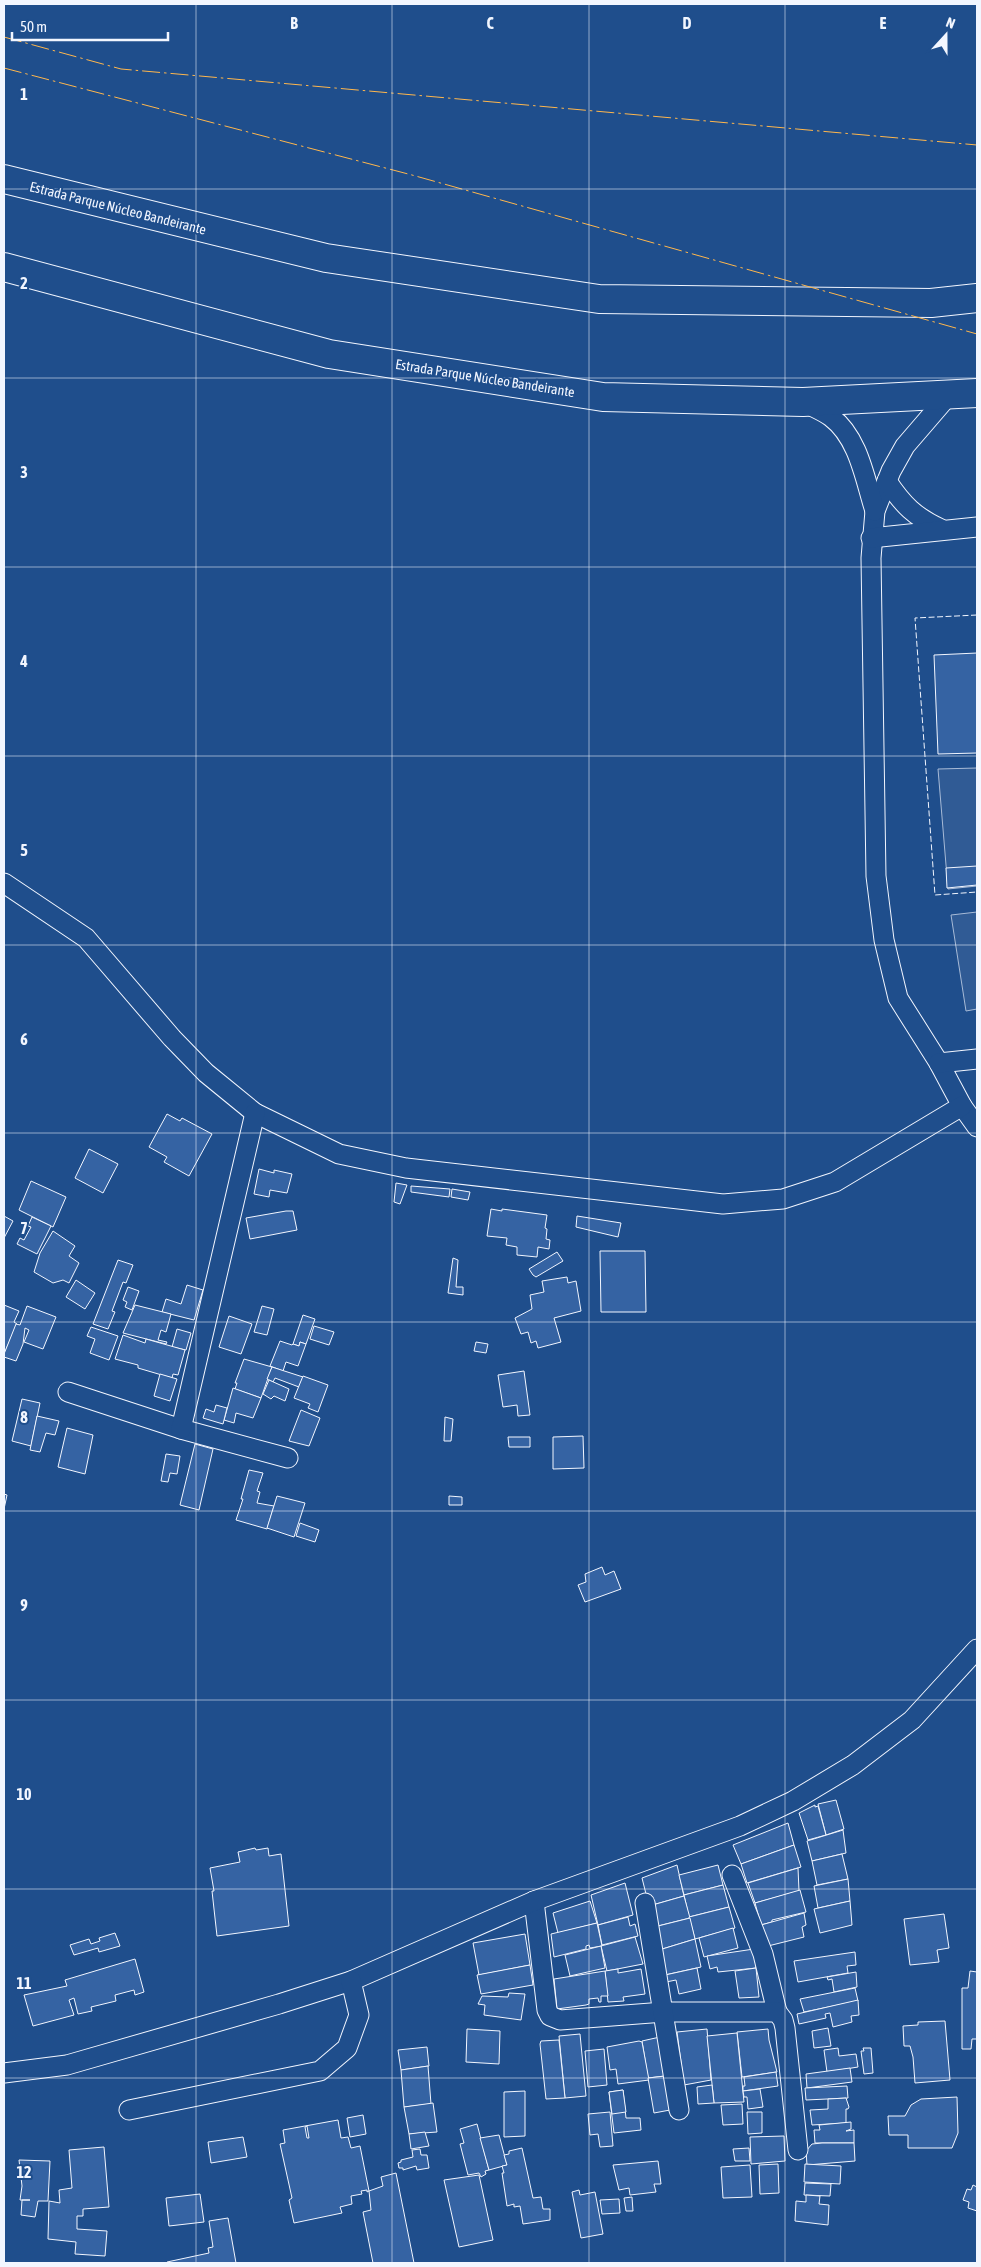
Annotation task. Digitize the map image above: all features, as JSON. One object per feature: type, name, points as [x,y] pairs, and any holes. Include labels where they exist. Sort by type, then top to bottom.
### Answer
[{"type":"highway","name":"Estrada Parque Núcleo Bandeirante","points":[[4,179],[326,258],[599,299],[932,303],[977,298]]},
{"type":"highway","name":"Estrada Parque Núcleo Bandeirante","points":[[4,267],[328,354],[603,397],[803,402],[977,393]]},
{"type":"street","points":[[948,396],[905,446],[874,511],[871,538],[876,876],[884,940],[898,998],[939,1063],[962,1106],[977,1127]]},
{"type":"street","points":[[803,402],[831,417],[844,430],[856,451],[874,511]]},
{"type":"street","points":[[887,481],[900,501],[920,520],[942,530]]},
{"type":"street","points":[[871,538],[977,527]]},
{"type":"street","points":[[4,883],[86,938],[172,1038],[206,1073],[255,1113],[338,1154],[406,1168],[723,1204],[783,1199],[835,1182],[962,1106]]},
{"type":"street","points":[[939,1063],[977,1059]]},
{"type":"street","points":[[181,1429],[255,1113]]},
{"type":"street","points":[[68,1392],[181,1429],[288,1458]]},
{"type":"street","points":[[4,2073],[67,2065],[279,2004],[350,1980],[534,1901],[740,1826],[793,1802],[853,1765],[912,1720],[977,1649]]},
{"type":"street","points":[[732,1874],[762,1954],[777,2012],[785,2028],[798,2150]]},
{"type":"street","points":[[534,1901],[546,2010],[550,2016],[560,2020],[664,2012],[777,2012]]},
{"type":"street","points":[[645,1903],[679,2110]]},
{"type":"street","points":[[129,2110],[320,2071],[346,2048],[359,2016],[350,1980]]},
{"type":"shaded area","points":[[977,768],[977,886],[948,889],[938,769]]},
{"type":"shaded area","points":[[977,912],[977,1009],[966,1011],[951,915]]},
{"type":"building","points":[[977,653],[977,753],[938,754],[934,655]]},
{"type":"building","points":[[977,866],[977,885],[947,888],[946,868]]},
{"type":"building","points":[[167,1114],[180,1121],[182,1118],[212,1134],[189,1176],[164,1162],[167,1157],[149,1147]]},
{"type":"building","points":[[89,1149],[118,1164],[103,1193],[75,1178]]},
{"type":"building","points":[[259,1169],[274,1173],[274,1170],[292,1174],[287,1193],[270,1190],[269,1197],[254,1194]]},
{"type":"building","points":[[31,1181],[66,1197],[53,1227],[19,1210]]},
{"type":"building","points":[[396,1183],[407,1185],[400,1204],[394,1202]]},
{"type":"building","points":[[411,1186],[450,1189],[449,1197],[411,1192]]},
{"type":"building","points":[[452,1189],[470,1192],[468,1200],[451,1197]]},
{"type":"building","points":[[491,1209],[547,1215],[545,1228],[547,1229],[546,1239],[550,1240],[549,1249],[538,1247],[537,1257],[517,1255],[517,1247],[506,1245],[507,1238],[487,1236]]},
{"type":"building","points":[[293,1211],[297,1230],[250,1239],[246,1218]]},
{"type":"building","points":[[4,1216],[13,1221],[4,1238]]},
{"type":"building","points":[[577,1216],[621,1223],[618,1237],[576,1227]]},
{"type":"building","points":[[32,1217],[51,1226],[37,1254],[17,1244],[20,1238],[24,1240],[31,1227],[28,1226]]},
{"type":"building","points":[[53,1231],[75,1246],[69,1256],[79,1263],[69,1283],[63,1280],[53,1283],[34,1272],[40,1253]]},
{"type":"building","points":[[600,1251],[645,1251],[646,1312],[601,1312]]},
{"type":"building","points":[[557,1252],[563,1261],[536,1277],[533,1275],[529,1269]]},
{"type":"building","points":[[453,1258],[458,1260],[456,1287],[463,1287],[463,1295],[448,1293]]},
{"type":"building","points":[[118,1260],[133,1265],[126,1283],[123,1282],[112,1311],[115,1312],[108,1329],[93,1324]]},
{"type":"building","points":[[567,1277],[568,1283],[576,1281],[581,1311],[554,1318],[561,1342],[538,1348],[536,1341],[531,1343],[528,1332],[521,1334],[515,1318],[532,1309],[530,1295],[544,1292],[542,1281]]},
{"type":"building","points":[[76,1280],[95,1293],[85,1309],[66,1297]]},
{"type":"building","points":[[187,1285],[203,1290],[194,1320],[162,1312],[166,1299],[181,1304]]},
{"type":"building","points":[[128,1287],[139,1291],[132,1310],[125,1307],[127,1302],[123,1300]]},
{"type":"building","points":[[4,1305],[19,1311],[14,1322],[17,1324],[4,1354]]},
{"type":"building","points":[[135,1305],[171,1314],[166,1332],[161,1330],[158,1340],[167,1342],[166,1344],[123,1333]]},
{"type":"building","points":[[27,1306],[56,1317],[43,1349],[24,1342],[29,1330],[25,1328],[23,1344],[16,1361],[4,1357],[4,1354],[16,1324],[20,1325]]},
{"type":"building","points":[[262,1306],[274,1309],[267,1335],[254,1332]]},
{"type":"building","points":[[303,1315],[315,1319],[306,1344],[300,1342],[299,1346],[293,1344]]},
{"type":"building","points":[[229,1316],[252,1324],[241,1354],[219,1347]]},
{"type":"building","points":[[314,1326],[334,1332],[329,1345],[310,1339]]},
{"type":"building","points":[[91,1327],[118,1336],[109,1360],[90,1353],[95,1339],[87,1336]]},
{"type":"building","points":[[177,1329],[191,1333],[186,1350],[172,1347]]},
{"type":"building","points":[[123,1335],[145,1343],[146,1339],[185,1350],[178,1375],[173,1374],[172,1378],[138,1368],[138,1365],[115,1359]]},
{"type":"building","points":[[280,1341],[299,1346],[300,1342],[306,1344],[298,1366],[286,1362],[283,1371],[270,1366]]},
{"type":"building","points":[[476,1342],[488,1344],[486,1353],[474,1351]]},
{"type":"building","points":[[244,1359],[272,1367],[261,1398],[235,1389],[237,1383],[235,1383]]},
{"type":"building","points":[[272,1367],[303,1377],[299,1387],[275,1378],[273,1382],[267,1379]]},
{"type":"building","points":[[524,1371],[530,1415],[518,1416],[517,1405],[503,1407],[498,1375]]},
{"type":"building","points":[[160,1374],[177,1379],[170,1401],[154,1396]]},
{"type":"building","points":[[303,1376],[328,1385],[318,1412],[308,1408],[310,1404],[294,1398]]},
{"type":"building","points":[[269,1380],[289,1389],[285,1401],[274,1396],[271,1399],[263,1394]]},
{"type":"building","points":[[233,1388],[261,1398],[253,1418],[236,1413],[234,1423],[224,1420]]},
{"type":"building","points":[[22,1399],[40,1403],[31,1446],[12,1441]]},
{"type":"building","points":[[216,1405],[227,1408],[223,1424],[203,1418],[206,1409],[214,1412]]},
{"type":"building","points":[[301,1410],[320,1418],[309,1446],[289,1441]]},
{"type":"building","points":[[37,1416],[59,1421],[55,1435],[46,1433],[40,1452],[30,1450]]},
{"type":"building","points":[[445,1417],[453,1419],[451,1441],[444,1441]]},
{"type":"building","points":[[67,1428],[93,1435],[85,1474],[58,1467]]},
{"type":"building","points":[[583,1436],[584,1468],[553,1469],[553,1437]]},
{"type":"building","points":[[508,1437],[530,1437],[530,1447],[509,1447]]},
{"type":"building","points":[[195,1444],[213,1449],[199,1510],[180,1505]]},
{"type":"building","points":[[166,1454],[180,1456],[177,1474],[170,1473],[168,1482],[161,1481]]},
{"type":"building","points":[[249,1470],[263,1473],[257,1491],[260,1492],[257,1503],[274,1506],[267,1529],[236,1520]]},
{"type":"building","points":[[4,1494],[7,1495],[4,1509]]},
{"type":"building","points":[[277,1496],[305,1503],[294,1537],[267,1528]]},
{"type":"building","points":[[449,1496],[462,1497],[462,1505],[449,1505]]},
{"type":"building","points":[[300,1523],[319,1530],[315,1542],[296,1536]]},
{"type":"building","points":[[602,1567],[605,1575],[614,1571],[621,1589],[585,1602],[578,1585],[586,1582],[585,1574]]},
{"type":"building","points":[[836,1800],[844,1829],[826,1835],[818,1804]]},
{"type":"building","points":[[815,1805],[815,1807],[818,1806],[826,1835],[808,1840],[799,1813]]},
{"type":"building","points":[[788,1823],[794,1845],[741,1864],[733,1845]]},
{"type":"building","points":[[843,1830],[846,1853],[812,1861],[807,1841]]},
{"type":"building","points":[[794,1845],[801,1867],[747,1883],[741,1864]]},
{"type":"building","points":[[255,1848],[256,1850],[268,1848],[269,1856],[281,1854],[289,1926],[217,1936],[212,1891],[214,1891],[210,1868],[240,1862],[238,1852]]},
{"type":"building","points":[[842,1854],[848,1879],[817,1885],[812,1861]]},
{"type":"building","points":[[677,1865],[684,1896],[649,1906],[642,1878]]},
{"type":"building","points":[[718,1865],[723,1885],[684,1895],[679,1875]]},
{"type":"building","points":[[798,1868],[799,1891],[755,1903],[748,1883]]},
{"type":"building","points":[[848,1879],[850,1901],[818,1908],[814,1886]]},
{"type":"building","points":[[625,1883],[633,1915],[598,1925],[591,1895]]},
{"type":"building","points":[[723,1885],[729,1907],[689,1917],[684,1895]]},
{"type":"building","points":[[800,1890],[806,1912],[772,1920],[772,1922],[761,1925],[755,1903]]},
{"type":"building","points":[[684,1896],[690,1918],[654,1927],[649,1906]]},
{"type":"building","points":[[590,1901],[597,1923],[558,1933],[553,1913]]},
{"type":"building","points":[[850,1901],[852,1925],[820,1933],[814,1909]]},
{"type":"building","points":[[729,1907],[735,1928],[695,1939],[689,1917]]},
{"type":"building","points":[[804,1913],[806,1925],[802,1927],[804,1937],[768,1946],[761,1925]]},
{"type":"building","points":[[944,1914],[949,1948],[937,1950],[939,1962],[910,1965],[904,1919]]},
{"type":"building","points":[[628,1917],[630,1926],[635,1924],[638,1936],[602,1945],[598,1925]]},
{"type":"building","points":[[690,1918],[695,1939],[659,1950],[654,1927]]},
{"type":"building","points":[[597,1923],[602,1946],[590,1948],[589,1945],[586,1946],[586,1949],[554,1957],[551,1934]]},
{"type":"building","points":[[733,1928],[738,1948],[704,1957],[699,1938]]},
{"type":"building","points":[[115,1933],[120,1946],[99,1952],[98,1948],[74,1955],[70,1945],[89,1939],[91,1944],[100,1941],[99,1938]]},
{"type":"building","points":[[525,1934],[530,1965],[479,1975],[473,1943]]},
{"type":"building","points":[[635,1937],[643,1964],[607,1971],[601,1946]]},
{"type":"building","points":[[695,1939],[701,1967],[665,1975],[659,1950]]},
{"type":"building","points":[[601,1946],[605,1968],[570,1976],[565,1955]]},
{"type":"building","points":[[754,1949],[756,1968],[718,1972],[717,1967],[710,1969],[707,1956]]},
{"type":"building","points":[[855,1952],[856,1965],[847,1966],[848,1973],[798,1982],[794,1961]]},
{"type":"building","points":[[135,1959],[144,1992],[135,1995],[134,1990],[115,1995],[116,2001],[91,2007],[92,2011],[78,2014],[74,1998],[69,2000],[74,2015],[33,2026],[24,1995],[67,1986],[65,1980]]},
{"type":"building","points":[[530,1965],[533,1985],[481,1994],[477,1975]]},
{"type":"building","points":[[697,1968],[701,1989],[679,1994],[676,1980],[666,1982],[665,1975]]},
{"type":"building","points":[[756,1968],[759,1997],[739,1998],[735,1971]]},
{"type":"building","points":[[618,1969],[618,1973],[641,1969],[645,1994],[623,1997],[624,2001],[608,2002],[605,1971]]},
{"type":"building","points":[[605,1971],[608,1996],[601,1996],[601,2002],[599,2002],[598,1998],[589,1999],[589,2004],[586,2005],[557,2009],[554,1979]]},
{"type":"building","points":[[970,1971],[977,1972],[977,2039],[972,2039],[971,2049],[962,2049],[962,1988],[968,1988]]},
{"type":"building","points":[[856,1972],[857,1987],[834,1992],[832,1979],[828,1980],[827,1977]]},
{"type":"building","points":[[855,1988],[858,2001],[804,2012],[800,1999]]},
{"type":"building","points":[[509,1993],[525,1994],[521,2020],[484,2015],[485,2005],[478,2004],[482,1996],[508,1997]]},
{"type":"building","points":[[858,2000],[859,2015],[851,2016],[852,2022],[833,2027],[830,2013],[825,2014],[826,2018],[799,2024],[797,2014]]},
{"type":"building","points":[[945,2021],[950,2080],[915,2083],[913,2057],[910,2046],[904,2046],[903,2026],[918,2025],[918,2022]]},
{"type":"building","points":[[828,2028],[831,2046],[814,2048],[812,2031]]},
{"type":"building","points":[[467,2029],[500,2031],[499,2064],[466,2062]]},
{"type":"building","points":[[707,2029],[711,2080],[684,2085],[677,2032]]},
{"type":"building","points":[[768,2029],[777,2072],[742,2077],[737,2032]]},
{"type":"building","points":[[737,2033],[744,2102],[714,2103],[707,2036]]},
{"type":"building","points":[[580,2034],[586,2096],[565,2098],[559,2036]]},
{"type":"building","points":[[660,2037],[665,2076],[648,2078],[642,2041]]},
{"type":"building","points":[[559,2040],[565,2098],[546,2099],[540,2044],[541,2041]]},
{"type":"building","points":[[642,2042],[649,2080],[618,2084],[616,2069],[610,2070],[607,2047]]},
{"type":"building","points":[[427,2047],[429,2066],[401,2070],[398,2050]]},
{"type":"building","points":[[838,2048],[839,2056],[856,2054],[858,2067],[827,2072],[824,2050]]},
{"type":"building","points":[[863,2048],[871,2048],[873,2073],[864,2074],[861,2051],[864,2051]]},
{"type":"building","points":[[604,2049],[607,2085],[588,2087],[585,2051]]},
{"type":"building","points":[[428,2066],[431,2104],[404,2107],[401,2070]]},
{"type":"building","points":[[850,2068],[852,2082],[807,2088],[806,2074]]},
{"type":"building","points":[[776,2072],[778,2086],[743,2091],[743,2086],[745,2086],[744,2077]]},
{"type":"building","points":[[665,2076],[670,2110],[654,2113],[648,2078]]},
{"type":"building","points":[[712,2085],[714,2103],[698,2104],[697,2087]]},
{"type":"building","points":[[847,2086],[848,2098],[806,2100],[805,2088]]},
{"type":"building","points":[[760,2089],[763,2107],[748,2109],[747,2097],[744,2097],[743,2091]]},
{"type":"building","points":[[623,2090],[626,2118],[640,2118],[641,2130],[614,2133],[609,2092]]},
{"type":"building","points":[[623,2090],[626,2112],[612,2114],[609,2092]]},
{"type":"building","points":[[525,2091],[525,2136],[504,2137],[504,2092]]},
{"type":"building","points":[[957,2097],[958,2133],[952,2148],[908,2148],[908,2135],[889,2135],[888,2116],[905,2116],[911,2105],[921,2099]]},
{"type":"building","points":[[846,2098],[849,2107],[846,2109],[846,2123],[812,2125],[810,2110],[828,2109],[828,2099]]},
{"type":"building","points":[[433,2103],[437,2132],[409,2134],[404,2107]]},
{"type":"building","points":[[742,2104],[743,2124],[723,2125],[721,2105]]},
{"type":"building","points":[[610,2112],[613,2146],[600,2147],[598,2134],[590,2135],[588,2114]]},
{"type":"building","points":[[747,2112],[762,2112],[762,2133],[748,2134]]},
{"type":"building","points":[[363,2115],[366,2134],[350,2137],[347,2118]]},
{"type":"building","points":[[338,2120],[341,2138],[348,2137],[351,2148],[360,2146],[369,2191],[361,2191],[362,2194],[351,2196],[352,2204],[340,2207],[342,2213],[294,2223],[289,2200],[292,2198],[280,2144],[285,2143],[283,2130]],"holes":[[[307,2126],[309,2138],[307,2138],[305,2127]]]},
{"type":"building","points":[[851,2122],[851,2129],[846,2131],[854,2130],[854,2143],[815,2143],[814,2130],[820,2130],[819,2125]]},
{"type":"building","points":[[477,2124],[489,2170],[485,2171],[486,2174],[481,2177],[479,2173],[468,2175],[460,2144],[464,2143],[460,2129]]},
{"type":"building","points":[[425,2132],[429,2146],[411,2149],[409,2134]]},
{"type":"building","points":[[499,2135],[507,2165],[489,2170],[480,2138]]},
{"type":"building","points":[[784,2136],[785,2161],[751,2164],[750,2137]]},
{"type":"building","points":[[243,2137],[247,2157],[211,2163],[208,2142]]},
{"type":"building","points":[[854,2143],[855,2161],[807,2165],[806,2151],[812,2144]]},
{"type":"building","points":[[104,2147],[109,2207],[83,2209],[83,2216],[77,2216],[77,2229],[107,2231],[105,2256],[75,2254],[76,2242],[48,2239],[49,2201],[60,2203],[59,2190],[72,2188],[69,2150]]},
{"type":"building","points":[[522,2148],[533,2198],[541,2197],[543,2209],[550,2209],[550,2220],[523,2224],[520,2206],[514,2207],[514,2204],[507,2206],[502,2173],[504,2173],[502,2166],[507,2165],[504,2155],[509,2154],[509,2151]]},
{"type":"building","points":[[749,2148],[750,2161],[735,2161],[733,2149]]},
{"type":"building","points":[[420,2149],[421,2155],[427,2155],[429,2168],[417,2170],[416,2166],[403,2170],[403,2168],[399,2168],[398,2163],[401,2160],[413,2157],[412,2150]]},
{"type":"building","points":[[19,2160],[50,2161],[48,2201],[38,2201],[35,2217],[21,2215],[22,2200],[20,2200],[22,2186]]},
{"type":"building","points":[[658,2161],[661,2184],[654,2184],[656,2192],[630,2195],[629,2188],[619,2190],[613,2165]]},
{"type":"building","points":[[778,2164],[779,2193],[760,2194],[759,2165]]},
{"type":"building","points":[[805,2164],[841,2166],[840,2184],[804,2182]]},
{"type":"building","points":[[750,2165],[752,2197],[723,2198],[721,2167]]},
{"type":"building","points":[[396,2173],[414,2263],[373,2263],[363,2212],[371,2210],[369,2191],[383,2186],[381,2177]]},
{"type":"building","points":[[479,2175],[493,2240],[459,2247],[444,2180]]},
{"type":"building","points":[[805,2183],[831,2184],[830,2196],[804,2195]]},
{"type":"building","points":[[973,2185],[977,2187],[977,2211],[968,2208],[969,2202],[963,2200],[967,2189],[971,2190]]},
{"type":"building","points":[[579,2190],[580,2195],[595,2192],[603,2234],[581,2238],[572,2192]]},
{"type":"building","points":[[200,2194],[204,2222],[169,2226],[166,2198]]},
{"type":"building","points":[[806,2195],[820,2196],[819,2204],[829,2205],[828,2225],[795,2221],[796,2201],[806,2202]]},
{"type":"building","points":[[632,2197],[633,2211],[626,2211],[624,2198]]},
{"type":"building","points":[[619,2199],[620,2213],[602,2214],[600,2200]]},
{"type":"building","points":[[228,2218],[236,2263],[167,2263],[209,2253],[208,2248],[213,2247],[209,2221]]},
{"type":"fence","points":[[977,615],[915,618],[935,895],[977,892]]},
{"type":"power","points":[[4,37],[121,69],[977,145]]},
{"type":"power","points":[[4,68],[412,175],[977,334]]}]
